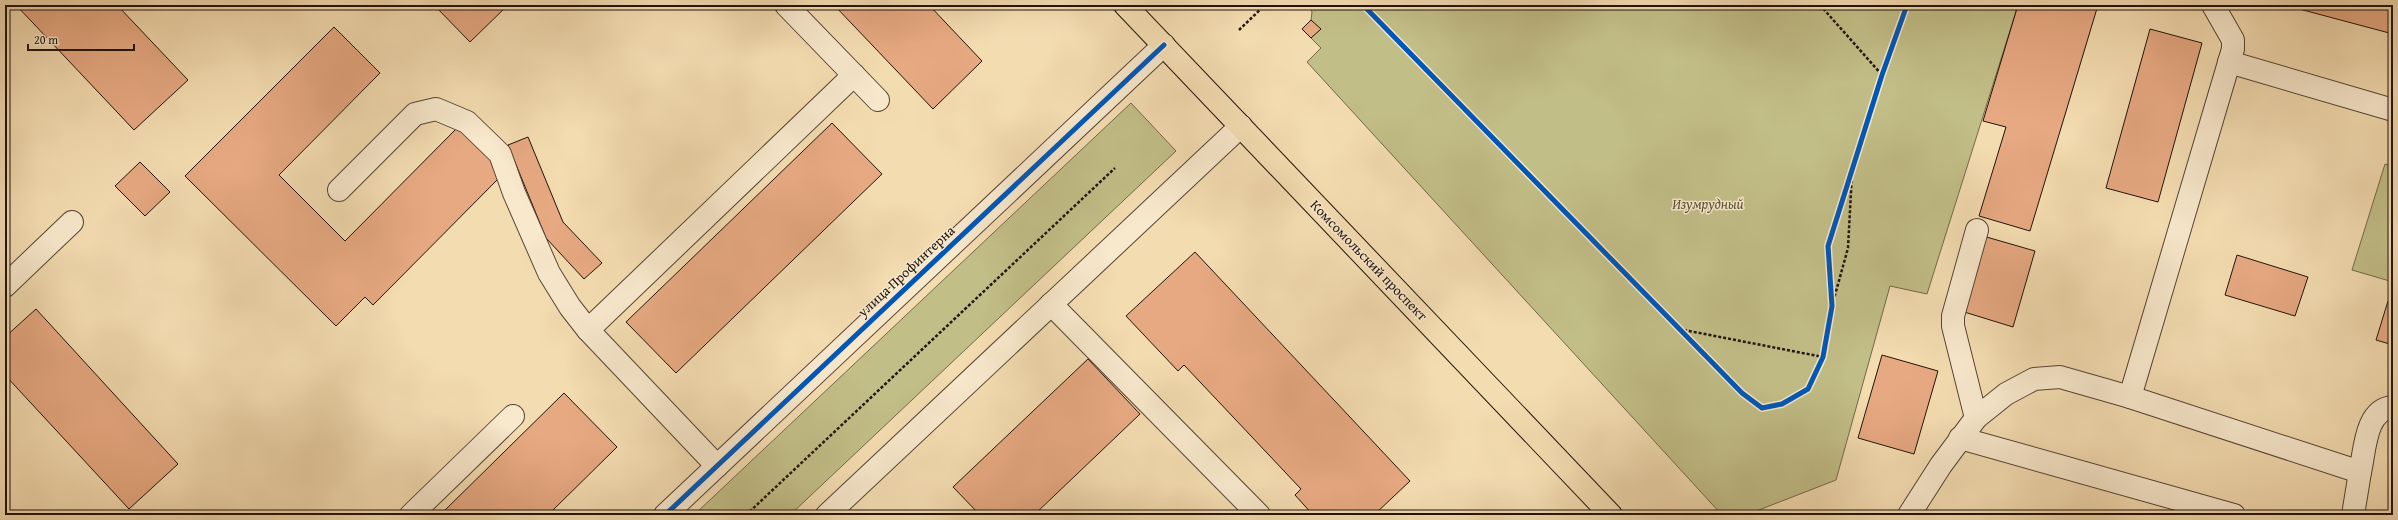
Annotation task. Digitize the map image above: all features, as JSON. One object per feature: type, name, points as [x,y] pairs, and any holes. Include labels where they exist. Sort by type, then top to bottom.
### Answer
[{"type":"main road","name":"Комсомольский проспект","points":[[1125,5],[1612,515]]},
{"type":"street","points":[[786,5],[878,100]]},
{"type":"street","points":[[2130,397],[2233,49],[2232,40],[2213,5]]},
{"type":"street","name":"улица Профинтерна","points":[[665,515],[1164,45]]},
{"type":"street","points":[[2229,62],[2393,110]]},
{"type":"street","points":[[588,330],[854,75]]},
{"type":"street","points":[[339,190],[415,114],[436,109],[467,122],[500,154],[514,193],[549,273],[570,307],[588,330],[717,466]]},
{"type":"street","points":[[827,515],[1241,126]]},
{"type":"street","points":[[5,286],[72,222]]},
{"type":"street","points":[[1976,418],[1953,326],[1953,316],[1977,230]]},
{"type":"street","points":[[1051,304],[1259,515]]},
{"type":"street","points":[[1909,515],[1941,464],[1976,418],[2006,394],[2034,379],[2060,377],[2130,397],[2360,472]]},
{"type":"street","points":[[2353,515],[2360,472],[2371,424],[2375,416],[2382,410],[2393,407]]},
{"type":"street","points":[[411,515],[513,416]]},
{"type":"street","points":[[1960,438],[2234,515]]},
{"type":"path","points":[[1239,30],[1265,5]]},
{"type":"path","points":[[1820,5],[1882,75]]},
{"type":"path","points":[[1879,82],[1884,68]]},
{"type":"path","points":[[1845,195],[1854,166]]},
{"type":"path","points":[[746,515],[1115,168]]},
{"type":"path","points":[[1831,313],[1848,248],[1852,173]]},
{"type":"path","points":[[1831,283],[1832,306]]},
{"type":"path","points":[[1673,323],[1689,339]]},
{"type":"path","points":[[1679,329],[1823,357]]},
{"type":"path","points":[[1820,363],[1824,350]]},
{"type":"green space","name":"Изумрудный","points":[[1309,5],[2018,5],[1927,294],[1890,286],[1836,480],[1746,515],[1722,515],[1307,62],[1321,48],[1311,38],[1320,29],[1311,20],[1312,12]]},
{"type":"green space","points":[[1131,103],[1176,151],[790,515],[694,515]]},
{"type":"green space","points":[[2385,164],[2393,166],[2393,282],[2352,270]]},
{"type":"building","points":[[16,5],[117,5],[188,80],[134,130]]},
{"type":"building","points":[[434,5],[508,5],[470,42]]},
{"type":"building","points":[[834,5],[929,5],[982,61],[933,109]]},
{"type":"building","points":[[2018,5],[2098,5],[2030,231],[1979,216],[2006,127],[1983,121]]},
{"type":"building","points":[[2288,5],[2393,5],[2393,34],[2288,6]]},
{"type":"building","points":[[1311,20],[1321,29],[1311,38],[1302,29]]},
{"type":"building","points":[[334,27],[380,73],[279,175],[345,241],[458,127],[504,173],[373,305],[365,297],[336,326],[185,176]]},
{"type":"building","points":[[2150,29],[2202,43],[2158,202],[2106,188]]},
{"type":"building","points":[[832,123],[882,174],[676,373],[626,322]]},
{"type":"building","points":[[528,137],[563,222],[602,263],[584,279],[546,238],[508,145]]},
{"type":"building","points":[[140,162],[170,192],[145,216],[115,186]]},
{"type":"building","points":[[1983,236],[2035,251],[2013,327],[1961,311]]},
{"type":"building","points":[[1195,252],[1410,481],[1374,515],[1313,515],[1295,495],[1301,489],[1184,365],[1178,371],[1126,316]]},
{"type":"building","points":[[2237,255],[2308,277],[2295,316],[2225,295]]},
{"type":"building","points":[[2388,301],[2393,302],[2393,345],[2376,340]]},
{"type":"building","points":[[36,309],[178,464],[129,509],[5,375],[5,337]]},
{"type":"building","points":[[1882,355],[1938,371],[1914,454],[1858,438]]},
{"type":"building","points":[[1088,359],[1140,414],[1034,515],[980,515],[953,487]]},
{"type":"building","points":[[564,393],[617,447],[548,515],[440,515]]},
{"type":"cycle path","points":[[1363,5],[1742,393],[1762,408],[1782,404],[1808,389],[1823,357],[1832,306],[1828,246],[1882,75],[1907,5]]},
{"type":"cycle path","points":[[665,515],[1164,45]]}]
